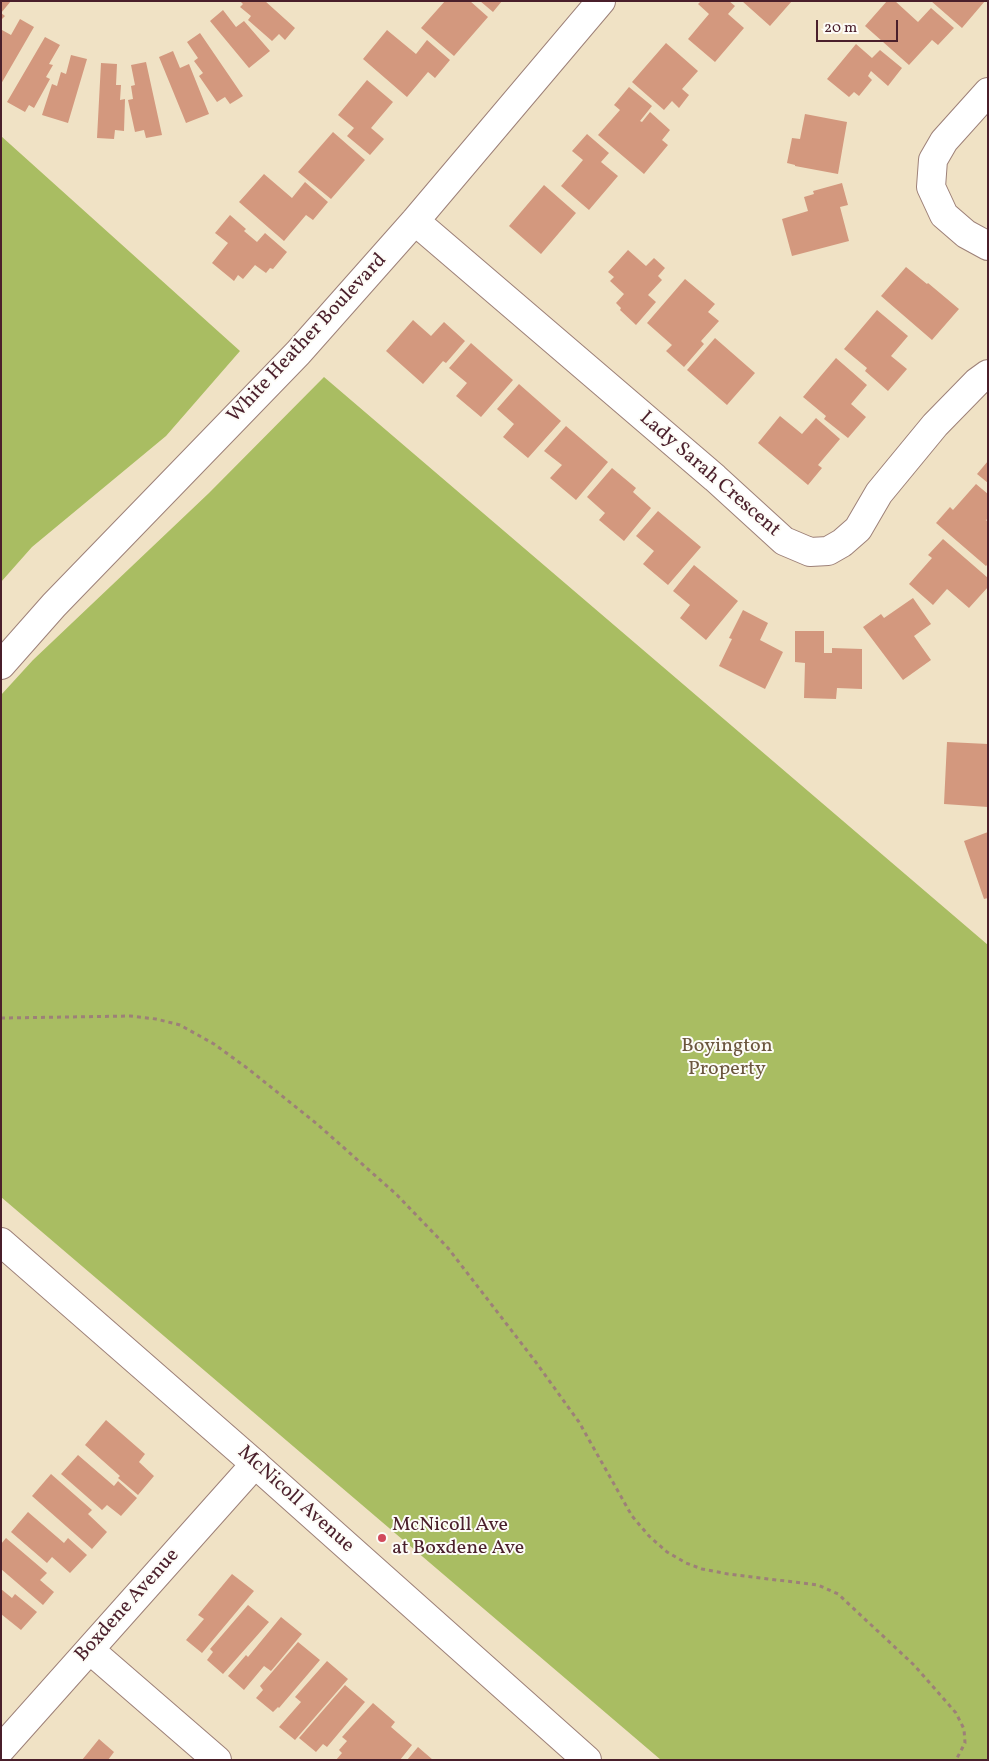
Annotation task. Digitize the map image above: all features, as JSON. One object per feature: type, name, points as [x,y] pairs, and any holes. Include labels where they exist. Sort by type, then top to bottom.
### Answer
[{"type":"street","name":"White Heather Boulevard","points":[[1,665],[54,605],[298,353],[415,221],[601,1]]},
{"type":"street","points":[[988,92],[944,140],[933,160],[931,187],[944,215],[966,234],[988,246]]},
{"type":"street","name":"Lady Sarah Crescent","points":[[415,221],[715,478],[784,541],[810,552],[828,551],[842,543],[858,529],[879,493],[935,425],[976,382],[988,374]]},
{"type":"street","name":"McNicoll Avenue","points":[[1,1242],[255,1464],[587,1760]]},
{"type":"street","name":"Boxdene Avenue","points":[[1,1749],[255,1464]]},
{"type":"street","points":[[90,1650],[217,1760]]},
{"type":"path","points":[[1,1018],[130,1016],[156,1019],[188,1030],[214,1044],[247,1068],[317,1124],[396,1194],[448,1248],[535,1361],[579,1422],[632,1516],[649,1536],[674,1556],[702,1569],[818,1585],[838,1594],[908,1659],[956,1712],[964,1729],[965,1743],[956,1760]]},
{"type":"green space","points":[[1,136],[240,351],[166,436],[32,547],[1,582]]},
{"type":"green space","name":"Boyington Property","points":[[324,377],[988,945],[988,1760],[661,1760],[1,1197],[1,695],[33,660],[209,493]]},
{"type":"building","points":[[1,1],[11,1],[1,13]]},
{"type":"building","points":[[240,1],[265,1],[295,28],[285,40],[279,34],[272,41],[248,20],[251,16],[240,7],[243,4]]},
{"type":"building","points":[[445,1],[470,1],[488,17],[454,56],[421,28]]},
{"type":"building","points":[[480,1],[502,1],[493,12]]},
{"type":"building","points":[[701,1],[729,1],[735,6],[728,14],[744,28],[715,62],[688,39],[709,14],[698,4]]},
{"type":"building","points":[[742,1],[792,1],[770,26]]},
{"type":"building","points":[[887,1],[895,1],[918,22],[931,8],[954,28],[938,45],[932,40],[909,65],[865,26]]},
{"type":"building","points":[[931,1],[985,1],[962,28]]},
{"type":"building","points":[[223,10],[236,27],[244,21],[270,51],[249,68],[210,21]]},
{"type":"building","points":[[20,19],[34,27],[1,84],[1,31],[11,35]]},
{"type":"building","points":[[387,30],[416,54],[427,40],[450,60],[435,78],[428,72],[407,97],[363,59]]},
{"type":"building","points":[[200,33],[243,96],[230,104],[225,97],[217,102],[199,76],[203,73],[194,61],[198,58],[187,42]]},
{"type":"building","points":[[45,37],[60,45],[49,64],[53,65],[46,77],[50,79],[34,108],[29,105],[25,112],[7,102]]},
{"type":"building","points":[[666,43],[698,71],[682,89],[689,95],[679,108],[672,101],[664,110],[632,82]]},
{"type":"building","points":[[856,44],[872,58],[880,50],[902,68],[888,86],[871,71],[868,76],[872,80],[859,96],[854,92],[849,97],[827,79]]},
{"type":"building","points":[[173,51],[180,68],[189,64],[209,114],[186,123],[159,57]]},
{"type":"building","points":[[71,55],[87,59],[68,123],[42,115],[52,84],[57,86],[61,72],[66,74]]},
{"type":"building","points":[[146,62],[162,135],[146,138],[144,130],[135,132],[128,100],[133,99],[131,86],[135,85],[131,65]]},
{"type":"building","points":[[101,63],[117,64],[116,85],[121,85],[120,100],[125,99],[124,131],[115,130],[114,139],[97,138]]},
{"type":"building","points":[[367,80],[393,102],[371,128],[384,139],[370,155],[347,136],[354,128],[338,115]]},
{"type":"building","points":[[629,87],[652,106],[640,121],[642,122],[650,112],[670,130],[662,140],[668,145],[644,174],[598,135],[620,110],[614,105]]},
{"type":"building","points":[[805,114],[847,122],[838,174],[787,163],[792,138],[800,139]]},
{"type":"building","points":[[333,132],[365,160],[331,199],[298,172]]},
{"type":"building","points":[[587,134],[609,153],[601,162],[618,176],[589,210],[561,186],[583,160],[572,151]]},
{"type":"building","points":[[264,174],[292,198],[305,182],[328,202],[313,220],[306,215],[284,241],[239,202]]},
{"type":"building","points":[[842,183],[848,205],[840,207],[849,241],[792,256],[782,219],[808,211],[804,197],[814,194],[813,191]]},
{"type":"building","points":[[544,185],[576,213],[541,254],[509,226]]},
{"type":"building","points":[[230,215],[257,242],[265,233],[287,252],[273,269],[270,268],[266,273],[255,265],[243,279],[238,275],[234,281],[212,263],[228,243],[215,233]]},
{"type":"building","points":[[628,250],[646,266],[654,258],[665,268],[658,276],[662,280],[648,295],[656,302],[636,325],[620,310],[621,308],[616,303],[624,294],[610,281],[614,277],[608,272]]},
{"type":"building","points":[[906,267],[959,309],[932,340],[881,296]]},
{"type":"building","points":[[685,279],[715,304],[708,312],[719,321],[701,341],[704,344],[684,367],[666,351],[672,345],[647,323]]},
{"type":"building","points":[[877,310],[908,336],[891,356],[907,369],[888,391],[865,371],[867,368],[844,349]]},
{"type":"building","points":[[413,320],[431,336],[444,322],[465,341],[446,363],[443,361],[423,384],[386,351]]},
{"type":"building","points":[[715,338],[755,373],[727,405],[687,370]]},
{"type":"building","points":[[471,343],[513,380],[481,417],[456,396],[467,383],[449,368]]},
{"type":"building","points":[[836,358],[867,385],[851,404],[866,417],[848,438],[824,419],[826,416],[803,397]]},
{"type":"building","points":[[519,384],[561,421],[528,458],[503,437],[514,424],[497,409]]},
{"type":"building","points":[[780,416],[802,434],[816,418],[840,439],[818,465],[822,468],[808,485],[758,443]]},
{"type":"building","points":[[566,426],[608,462],[576,500],[550,478],[562,465],[544,451]]},
{"type":"building","points":[[988,461],[988,483],[977,474]]},
{"type":"building","points":[[612,468],[636,488],[633,492],[651,508],[624,541],[599,520],[605,513],[587,497]]},
{"type":"building","points":[[976,484],[988,494],[988,519],[986,520],[988,522],[988,564],[986,566],[936,523],[950,507],[953,510]]},
{"type":"building","points":[[658,511],[701,547],[668,585],[643,564],[654,551],[636,536]]},
{"type":"building","points":[[943,539],[988,578],[988,587],[969,608],[947,589],[933,605],[909,584],[932,558],[928,555]]},
{"type":"building","points":[[694,565],[738,601],[706,640],[680,618],[690,605],[673,591]]},
{"type":"building","points":[[913,598],[931,624],[914,636],[931,660],[903,680],[863,627],[881,614],[884,618]]},
{"type":"building","points":[[743,610],[768,623],[760,640],[783,652],[765,689],[719,666],[732,639],[729,638]]},
{"type":"building","points":[[795,631],[824,631],[824,653],[832,653],[832,648],[862,649],[862,689],[837,688],[836,699],[804,698],[805,663],[795,662]]},
{"type":"building","points":[[947,742],[988,744],[988,807],[944,804]]},
{"type":"building","points":[[988,832],[988,898],[984,899],[964,841]]},
{"type":"building","points":[[106,1420],[145,1454],[139,1462],[154,1476],[138,1495],[85,1445]]},
{"type":"building","points":[[78,1455],[114,1486],[118,1481],[137,1498],[121,1516],[107,1505],[102,1510],[61,1474]]},
{"type":"building","points":[[51,1474],[92,1510],[88,1514],[107,1532],[92,1549],[32,1496]]},
{"type":"building","points":[[28,1512],[64,1543],[68,1538],[87,1555],[70,1573],[52,1557],[47,1563],[11,1532]]},
{"type":"building","points":[[6,1538],[47,1573],[40,1580],[54,1592],[43,1605],[1,1569],[1,1544]]},
{"type":"building","points":[[232,1574],[254,1591],[202,1653],[186,1640],[204,1619],[198,1615]]},
{"type":"building","points":[[1,1589],[12,1598],[15,1594],[37,1612],[21,1630],[1,1614]]},
{"type":"building","points":[[248,1605],[269,1622],[223,1674],[207,1660],[213,1652],[210,1649]]},
{"type":"building","points":[[281,1617],[302,1634],[271,1671],[264,1666],[244,1690],[228,1676],[246,1655],[248,1657]]},
{"type":"building","points":[[298,1642],[320,1660],[279,1708],[273,1712],[256,1698],[263,1690],[260,1686]]},
{"type":"building","points":[[327,1661],[348,1679],[295,1740],[279,1727],[301,1702],[295,1697]]},
{"type":"building","points":[[345,1685],[365,1702],[327,1747],[323,1744],[316,1752],[299,1738]]},
{"type":"building","points":[[373,1703],[395,1722],[391,1727],[412,1745],[400,1760],[336,1760],[342,1753],[339,1750],[347,1741],[342,1737]]},
{"type":"building","points":[[99,1739],[114,1752],[108,1760],[82,1760]]},
{"type":"building","points":[[418,1747],[433,1760],[407,1760]]},
{"type":"place","name":"McNicoll Ave at Boxdene Ave","points":[[382,1538]]}]
